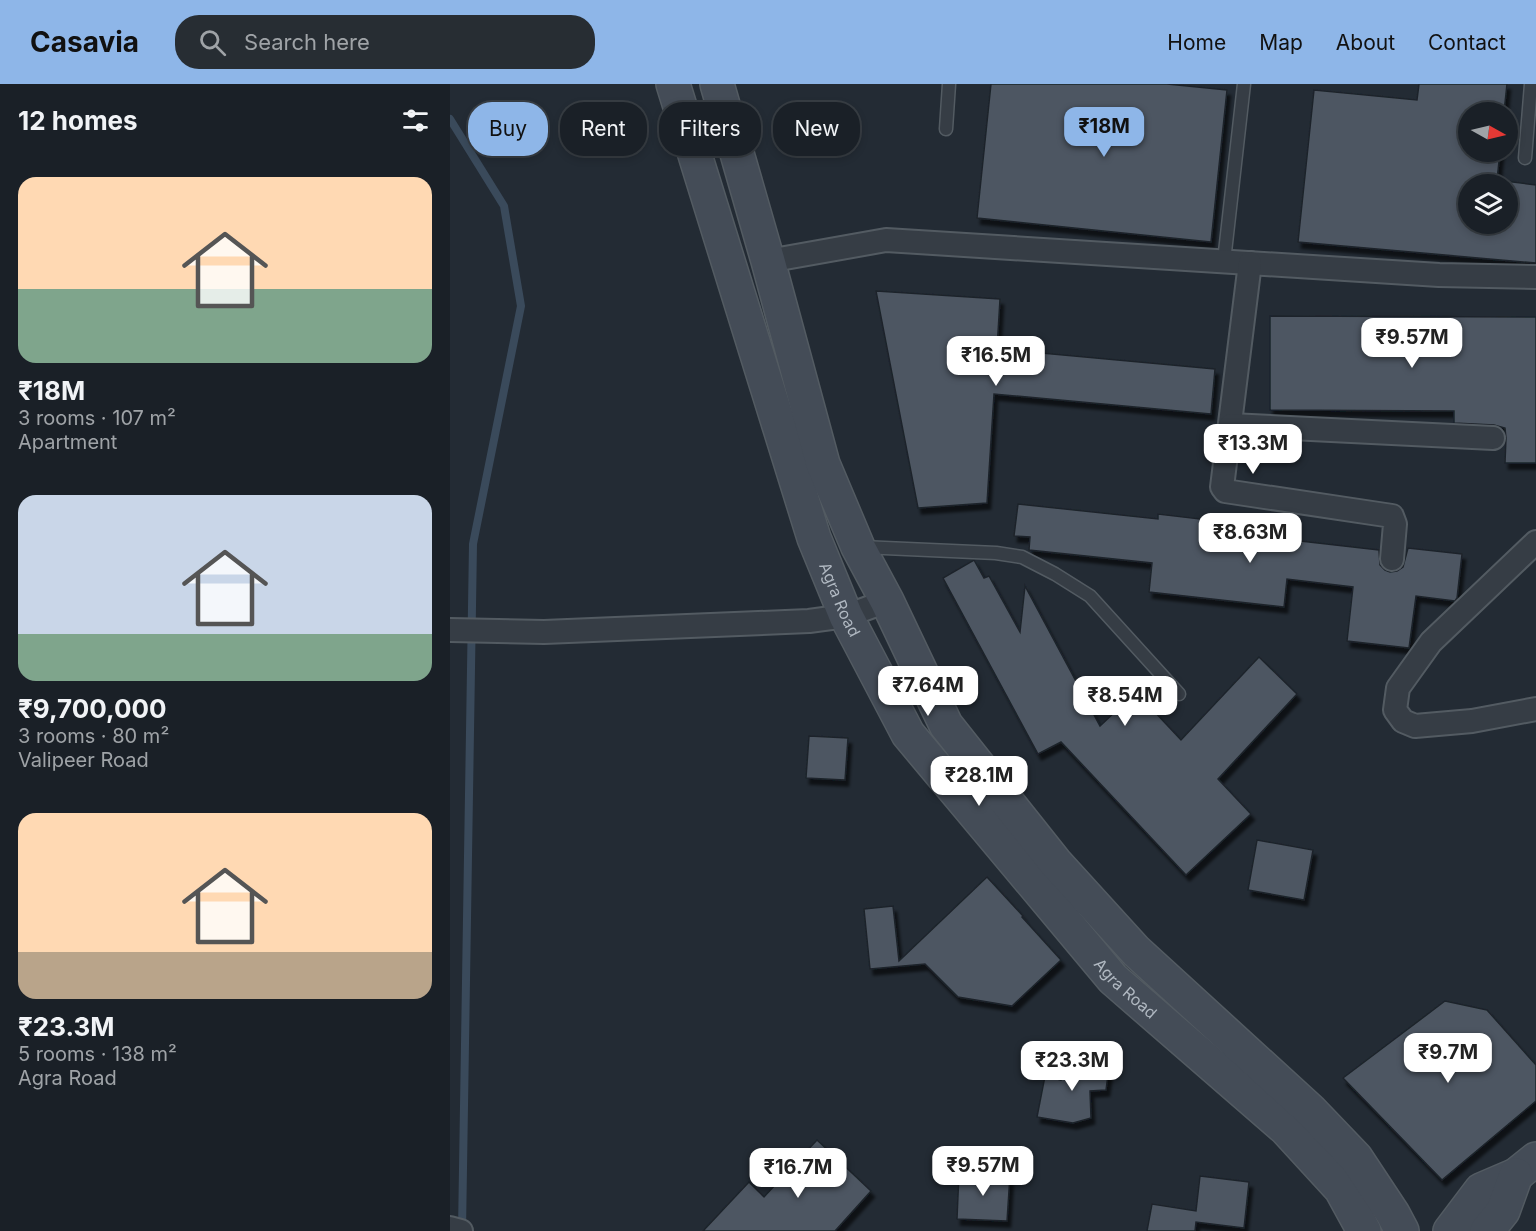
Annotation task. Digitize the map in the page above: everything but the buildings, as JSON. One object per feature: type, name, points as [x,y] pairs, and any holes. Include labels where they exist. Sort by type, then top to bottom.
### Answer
[{"type":"main road","name":"Agra Road","points":[[673,84],[814,538],[846,616],[908,734],[1113,979],[1286,1129],[1341,1189],[1364,1231]]},
{"type":"main road","name":"Agra Road","points":[[717,84],[823,464],[858,547],[887,601],[946,726],[1055,862],[1136,951],[1310,1110],[1356,1158],[1402,1231]]},
{"type":"main road","points":[[1450,1231],[1480,1190],[1526,1167]]},
{"type":"main road","points":[[1487,1231],[1503,1211],[1526,1167]]},
{"type":"street","points":[[768,261],[886,240],[1439,275],[1536,277]]},
{"type":"street","points":[[1250,263],[1223,490],[1392,516],[1395,524],[1392,559]]},
{"type":"street","points":[[1231,424],[1493,438]]},
{"type":"street","points":[[1536,542],[1431,642],[1398,688],[1395,710],[1403,722],[1415,726],[1472,721],[1536,709]]},
{"type":"street","points":[[450,630],[544,633],[809,621],[846,616],[887,601]]},
{"type":"street","points":[[450,1228],[461,1231]]},
{"type":"lane","points":[[946,129],[949,84]]},
{"type":"lane","points":[[1224,261],[1244,84]]},
{"type":"lane","points":[[1526,158],[1531,84]]},
{"type":"lane","points":[[858,547],[1022,557],[1090,596],[1179,694]]},
{"type":"waterway","points":[[450,119],[504,206],[521,306],[473,544],[462,1231]]}]
